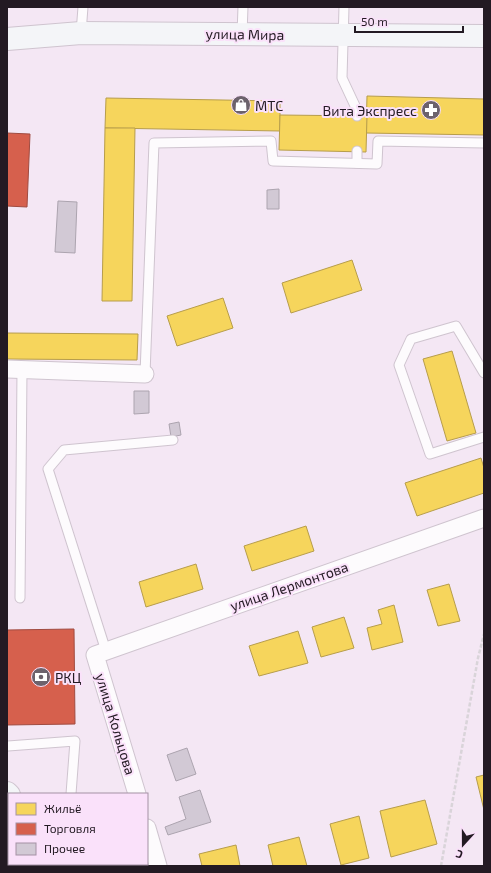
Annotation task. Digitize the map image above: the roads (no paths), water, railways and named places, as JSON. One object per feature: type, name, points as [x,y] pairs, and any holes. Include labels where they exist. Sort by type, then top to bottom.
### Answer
[{"type":"main road","name":"улица Мира","points":[[7,39],[82,33],[484,36]]},
{"type":"street","points":[[15,369],[145,374]]},
{"type":"street","name":"улица Лермонтова","points":[[100,653],[484,518]]},
{"type":"street","name":"улица Кольцова","points":[[100,653],[137,793]]},
{"type":"street","points":[[148,831],[158,866]]},
{"type":"lane","points":[[82,33],[83,7]]},
{"type":"lane","points":[[242,34],[243,7]]},
{"type":"lane","points":[[344,7],[342,78],[357,110],[357,116]]},
{"type":"lane","points":[[145,374],[154,143],[271,141],[273,161],[377,164],[378,141],[484,143]]},
{"type":"lane","points":[[357,151],[357,163]]},
{"type":"lane","points":[[484,373],[456,326],[411,339],[399,365],[430,454],[484,437]]},
{"type":"lane","points":[[15,369],[20,598]]},
{"type":"lane","points":[[100,653],[48,469],[64,450],[173,440]]},
{"type":"lane","points":[[8,746],[75,741],[71,793]]},
{"type":"place","name":"МТС","points":[[241,105]]},
{"type":"place","name":"Вита Экспресс","points":[[431,110]]},
{"type":"place","name":"РКЦ","points":[[41,677]]}]
